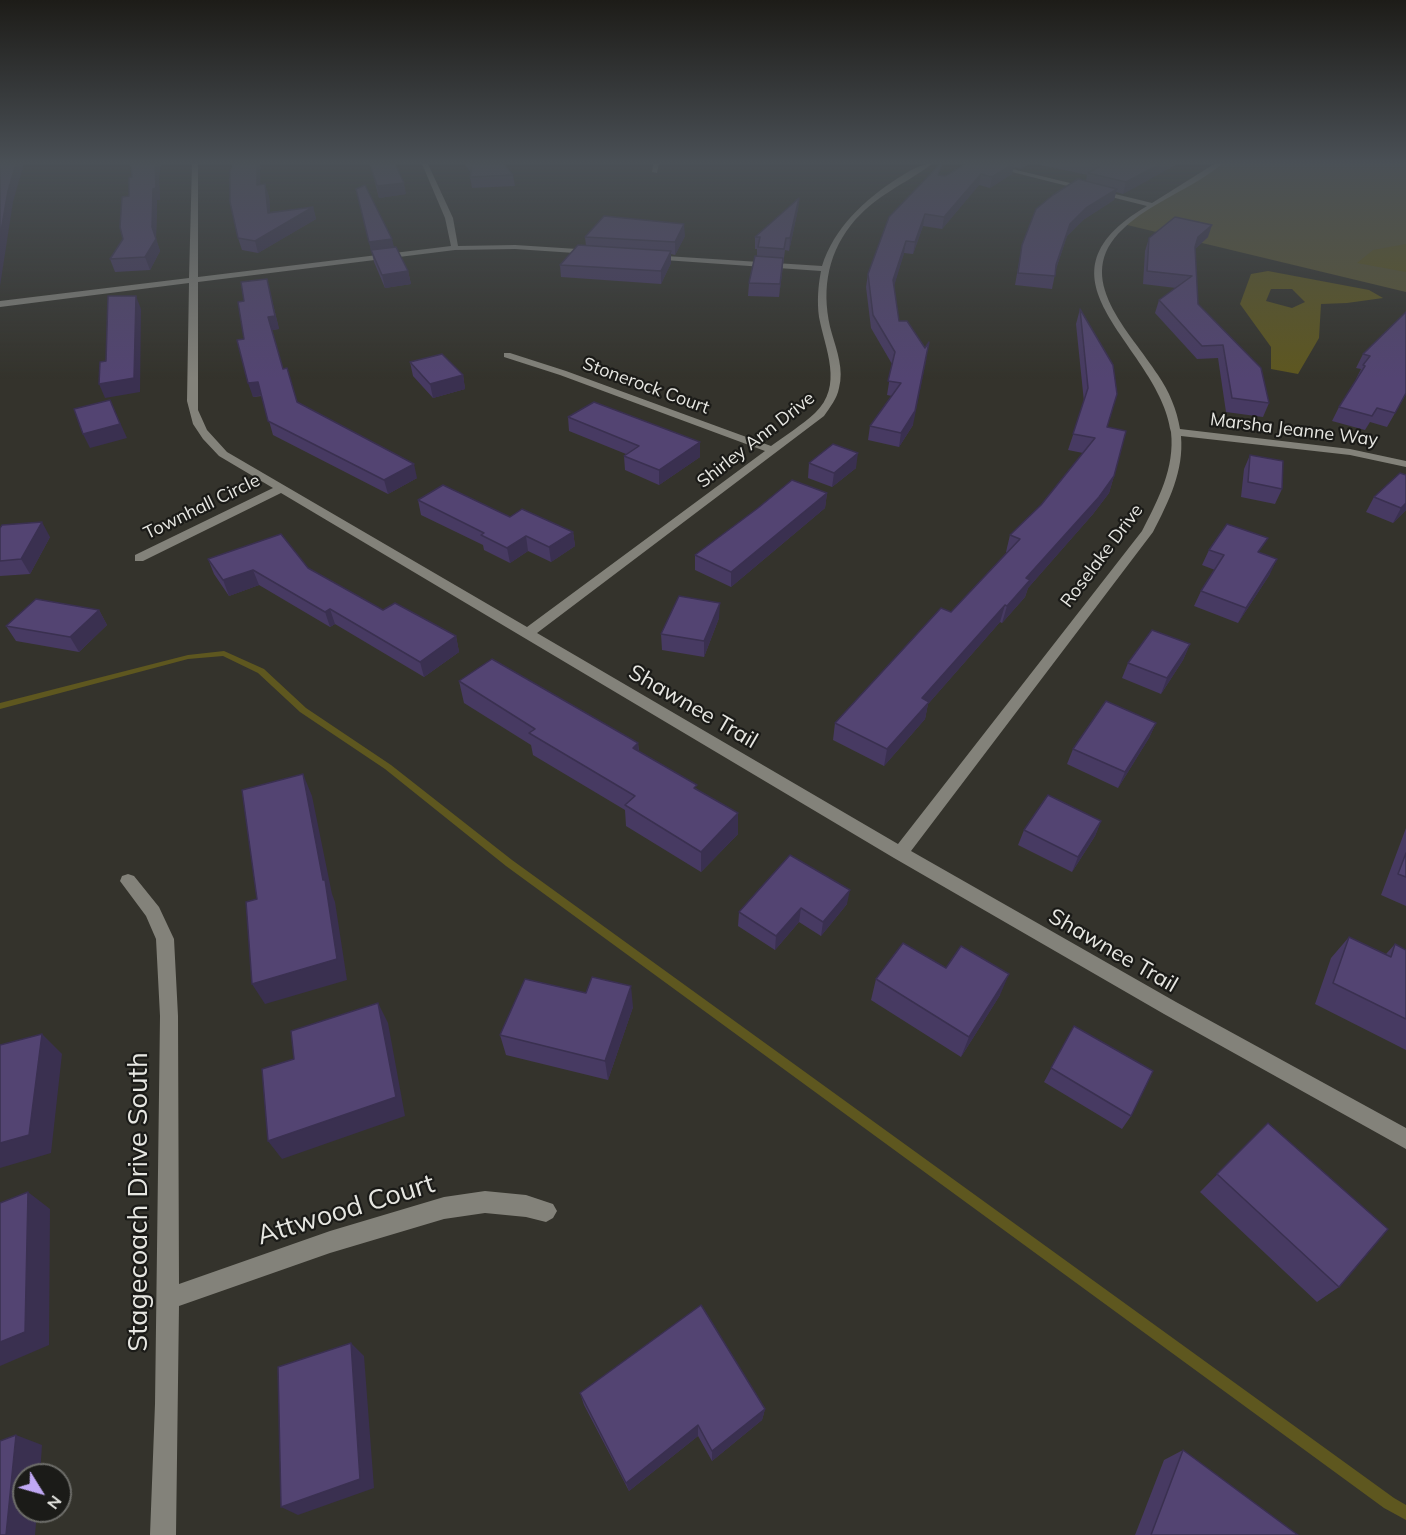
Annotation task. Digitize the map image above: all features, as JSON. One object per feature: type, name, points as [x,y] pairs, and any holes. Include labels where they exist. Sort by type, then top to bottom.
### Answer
[{"type":"street","name":"Shawnee Trail","points":[[195,236],[193,415],[204,435],[223,454],[900,853],[1180,1014],[1406,1138]]},
{"type":"street","points":[[453,236],[455,248]]},
{"type":"street","name":"Shirley Ann Drive","points":[[528,634],[820,414],[836,391],[838,375],[823,314],[821,288],[824,269],[839,236]]},
{"type":"street","name":"Roselake Drive","points":[[900,853],[1147,532],[1165,500],[1173,476],[1176,432],[1163,392],[1104,304],[1097,273],[1103,249],[1112,236]]},
{"type":"street","points":[[0,304],[455,248],[515,247],[598,253]]},
{"type":"street","points":[[646,256],[824,269]]},
{"type":"street","name":"Stonerock Court","points":[[507,355],[773,450]]},
{"type":"street","name":"Marsha Jeanne Way","points":[[1176,432],[1350,452],[1406,464]]},
{"type":"street","name":"Townhall Circle","points":[[139,558],[281,489]]},
{"type":"street","name":"Stagecoach Drive South","points":[[128,881],[153,912],[165,939],[169,1016],[167,1404],[163,1535]]},
{"type":"street","name":"Attwood Court","points":[[167,1299],[330,1242],[444,1208],[485,1202],[526,1206],[546,1211]]},
{"type":"shaded area","points":[[1171,236],[1406,236],[1406,292]]},
{"type":"shaded area","points":[[1406,244],[1406,272],[1357,263],[1373,250]]},
{"type":"shaded area","points":[[1268,271],[1369,290],[1383,298],[1321,304],[1319,338],[1298,374],[1271,369],[1271,347],[1240,304],[1251,274]],"holes":[[[1271,289],[1292,289],[1305,302],[1292,308],[1266,301]]]},
{"type":"building","points":[[122,236],[155,236],[156,239],[145,257],[110,259],[123,239]]},
{"type":"building","points":[[237,236],[264,236],[255,241],[238,238]]},
{"type":"building","points":[[367,236],[390,236],[392,239],[369,242]]},
{"type":"building","points":[[586,236],[678,236],[675,242],[585,237]]},
{"type":"building","points":[[791,236],[790,238],[786,238],[784,249],[758,247],[760,237],[755,237]]},
{"type":"building","points":[[882,236],[917,236],[915,242],[906,241],[893,280],[899,321],[907,321],[925,348],[929,342],[915,411],[901,433],[870,426],[901,383],[888,381],[895,352],[873,315],[868,274]]},
{"type":"building","points":[[1026,236],[1066,236],[1056,265],[1055,276],[1018,273]]},
{"type":"building","points":[[1152,236],[1200,236],[1195,247],[1198,304],[1261,368],[1269,403],[1232,398],[1223,345],[1202,346],[1159,300],[1192,276],[1147,271],[1149,238]]},
{"type":"building","points":[[578,245],[671,251],[661,271],[560,265]]},
{"type":"building","points":[[396,247],[408,271],[382,275],[371,250]]},
{"type":"building","points":[[755,256],[783,258],[780,284],[749,283]]},
{"type":"building","points":[[267,279],[275,316],[268,317],[283,369],[287,368],[297,402],[414,464],[384,480],[268,421],[258,382],[248,383],[237,340],[244,339],[238,302],[244,301],[241,282]]},
{"type":"building","points":[[108,296],[136,296],[134,378],[99,384],[100,362],[106,361]]},
{"type":"building","points":[[1080,309],[1113,365],[1117,394],[1107,427],[1126,431],[1114,476],[1099,497],[1026,578],[1030,580],[922,698],[929,702],[887,749],[835,723],[941,608],[951,612],[1020,539],[1010,535],[1041,505],[1095,438],[1073,434],[1088,388]]},
{"type":"building","points":[[1406,312],[1406,393],[1395,413],[1377,408],[1372,416],[1339,407],[1370,356],[1363,354]]},
{"type":"building","points":[[442,354],[463,375],[430,384],[410,362]]},
{"type":"building","points":[[110,400],[120,424],[83,434],[74,409]]},
{"type":"building","points":[[594,402],[700,442],[659,470],[624,456],[639,446],[568,417]]},
{"type":"building","points":[[833,444],[858,453],[834,473],[809,463]]},
{"type":"building","points":[[1250,455],[1283,461],[1282,489],[1248,482]]},
{"type":"building","points":[[1400,473],[1406,475],[1406,503],[1401,508],[1374,497]]},
{"type":"building","points":[[792,480],[827,493],[731,572],[695,555],[758,508]]},
{"type":"building","points":[[443,485],[510,517],[522,509],[573,532],[549,547],[526,536],[507,548],[481,535],[484,533],[418,500]]},
{"type":"building","points":[[42,522],[21,559],[0,561],[0,528],[2,525]]},
{"type":"building","points":[[1227,524],[1268,538],[1258,552],[1277,559],[1246,608],[1201,591],[1224,555],[1209,550]]},
{"type":"building","points":[[281,534],[308,568],[383,610],[395,603],[456,636],[420,662],[330,609],[325,612],[253,570],[223,580],[208,559]]},
{"type":"building","points":[[679,596],[720,603],[704,641],[661,634]]},
{"type":"building","points":[[36,599],[99,610],[70,637],[6,626]]},
{"type":"building","points":[[1152,630],[1190,644],[1167,678],[1128,663]]},
{"type":"building","points":[[492,659],[638,743],[633,748],[697,785],[694,788],[738,813],[701,852],[625,805],[635,796],[529,733],[535,729],[459,681]]},
{"type":"building","points":[[1106,701],[1156,723],[1125,772],[1073,749]]},
{"type":"building","points":[[303,774],[323,880],[325,880],[337,959],[252,984],[246,902],[257,899],[242,790]]},
{"type":"building","points":[[1048,795],[1101,821],[1078,857],[1024,830]]},
{"type":"building","points":[[1406,853],[1406,877],[1398,874]]},
{"type":"building","points":[[790,855],[850,890],[823,922],[801,908],[776,936],[739,912]]},
{"type":"building","points":[[1349,937],[1391,957],[1395,944],[1406,950],[1406,1019],[1333,983]]},
{"type":"building","points":[[903,943],[946,968],[961,946],[1009,974],[969,1037],[876,979]]},
{"type":"building","points":[[592,977],[631,986],[605,1061],[500,1035],[525,979],[586,993]]},
{"type":"building","points":[[378,1003],[396,1097],[268,1141],[262,1069],[294,1059],[291,1031]]},
{"type":"building","points":[[1074,1026],[1153,1071],[1131,1116],[1051,1068]]},
{"type":"building","points":[[42,1034],[29,1135],[0,1143],[0,1045]]},
{"type":"building","points":[[1268,1123],[1388,1229],[1339,1287],[1217,1174]]},
{"type":"building","points":[[28,1192],[25,1332],[0,1342],[0,1203]]},
{"type":"building","points":[[701,1305],[765,1409],[712,1451],[698,1425],[626,1483],[580,1393]]},
{"type":"building","points":[[351,1343],[360,1479],[281,1507],[278,1367]]},
{"type":"building","points":[[16,1435],[6,1535],[0,1535],[0,1441]]},
{"type":"building","points":[[1183,1450],[1298,1535],[1151,1535]]},
{"type":"waterway","points":[[0,706],[188,657],[224,653],[261,671],[303,710],[388,767],[509,863],[1389,1503],[1406,1513]]}]
